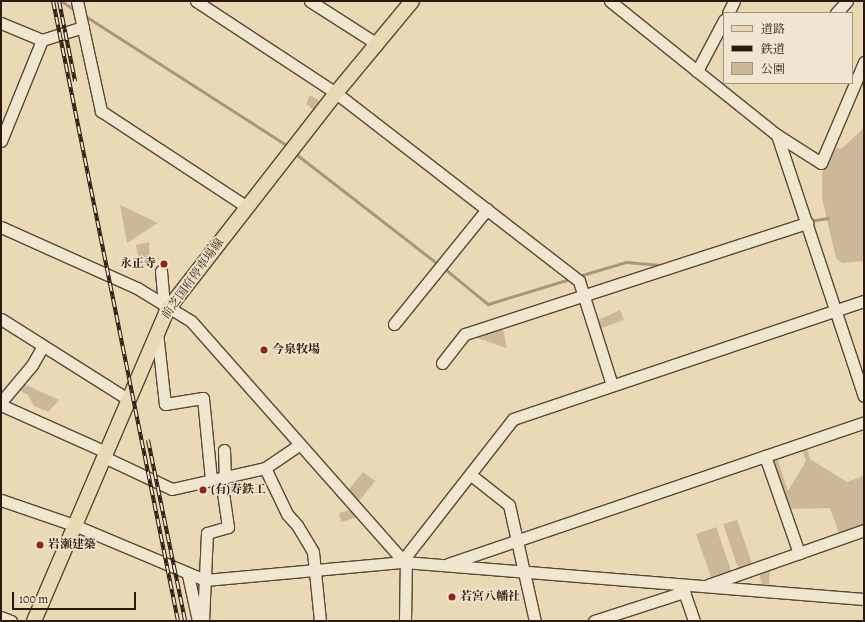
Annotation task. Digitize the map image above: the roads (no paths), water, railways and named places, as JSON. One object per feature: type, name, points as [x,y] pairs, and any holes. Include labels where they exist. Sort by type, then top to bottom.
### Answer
[{"type":"main road","name":"前芝国府停車場線","points":[[34,621],[129,400],[166,308],[336,93],[412,1]]},
{"type":"street","points":[[77,1],[101,111],[247,207]]},
{"type":"street","points":[[196,1],[336,93],[578,281],[585,298],[612,385]]},
{"type":"street","points":[[310,1],[377,44]]},
{"type":"street","points":[[610,1],[777,135],[821,164],[864,62]]},
{"type":"street","points":[[728,12],[734,1]]},
{"type":"street","points":[[837,12],[847,1]]},
{"type":"street","points":[[697,71],[723,22]]},
{"type":"street","points":[[1,23],[42,40],[83,27]]},
{"type":"street","points":[[1,141],[42,40]]},
{"type":"street","points":[[777,135],[864,396]]},
{"type":"street","points":[[394,324],[487,209]]},
{"type":"street","points":[[442,362],[465,334],[585,298],[807,223]]},
{"type":"street","points":[[1,227],[82,262],[166,308],[202,331],[299,445],[404,562]]},
{"type":"street","points":[[161,271],[166,308]]},
{"type":"street","points":[[405,621],[404,562],[514,419],[864,301]]},
{"type":"street","points":[[1,320],[129,400]]},
{"type":"street","points":[[157,331],[164,404],[203,398],[228,526],[207,532],[203,621]]},
{"type":"street","points":[[1,402],[32,365],[43,346]]},
{"type":"street","points":[[1,405],[105,455],[166,488],[219,479],[265,468],[299,445]]},
{"type":"street","points":[[444,565],[864,422]]},
{"type":"street","points":[[219,479],[224,450]]},
{"type":"street","points":[[765,456],[799,553]]},
{"type":"street","points":[[265,468],[286,514],[297,524],[313,552],[316,568],[320,621]]},
{"type":"street","points":[[470,475],[509,505],[535,621]]},
{"type":"street","points":[[1,500],[74,525],[188,575],[204,580],[316,568],[404,562],[525,572],[683,588],[703,586],[864,599]]},
{"type":"street","points":[[703,586],[864,530]]},
{"type":"street","points":[[188,575],[198,621]]},
{"type":"street","points":[[594,621],[683,588]]},
{"type":"street","points":[[683,588],[694,621]]},
{"type":"street","points":[[1,617],[11,621]]},
{"type":"waterway","points":[[61,1],[74,9]]},
{"type":"waterway","points":[[84,15],[288,146]]},
{"type":"waterway","points":[[295,153],[438,264]]},
{"type":"waterway","points":[[809,221],[828,218]]},
{"type":"waterway","points":[[579,276],[626,262],[663,265]]},
{"type":"waterway","points":[[444,268],[488,304],[570,279]]},
{"type":"railway","points":[[53,1],[178,621]]},
{"type":"railway","points":[[59,1],[75,81]]},
{"type":"railway","points":[[148,440],[185,621]]},
{"type":"place","name":"永正寺","points":[[164,264]]},
{"type":"place","name":"今泉牧場","points":[[264,350]]},
{"type":"place","name":"(有)寿鉄工","points":[[203,490]]},
{"type":"place","name":"岩瀬建築","points":[[40,545]]},
{"type":"place","name":"若宮八幡社","points":[[452,597]]}]
